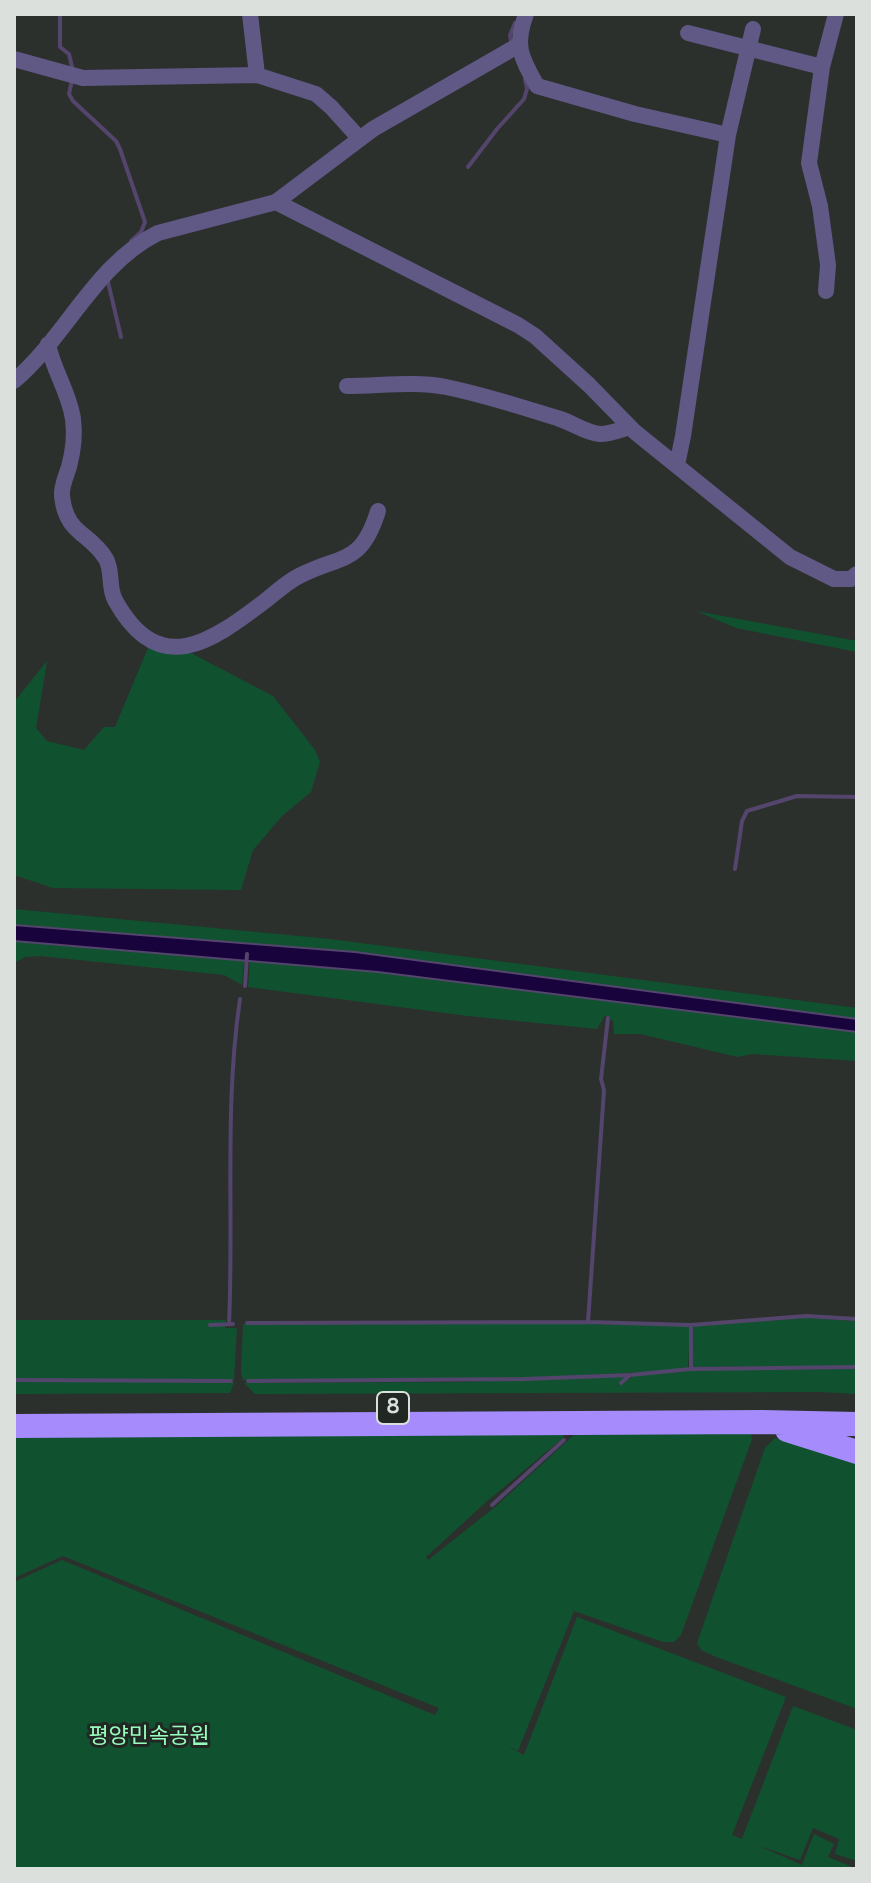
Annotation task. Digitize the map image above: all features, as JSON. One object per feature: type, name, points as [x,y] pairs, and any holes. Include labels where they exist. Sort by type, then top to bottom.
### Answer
[{"type":"highway","name":"8","points":[[14,1409],[857,1408]]},
{"type":"highway","points":[[762,1422],[857,1452]]},
{"type":"highway","name":"8","points":[[14,1426],[857,1424]]},
{"type":"street","points":[[250,14],[257,75]]},
{"type":"street","points":[[526,14],[518,35],[519,45],[524,63],[537,86],[635,114],[728,135]]},
{"type":"street","points":[[826,291],[828,265],[820,206],[809,163],[822,67],[836,14]]},
{"type":"street","points":[[677,465],[728,135],[753,29]]},
{"type":"street","points":[[688,33],[822,67]]},
{"type":"street","points":[[14,381],[106,275],[141,241],[158,233],[276,202],[360,139],[519,45]]},
{"type":"street","points":[[14,59],[83,78],[257,75],[316,94],[360,139]]},
{"type":"street","points":[[276,202],[512,321],[535,336],[630,427],[790,557],[834,579],[851,579],[857,574]]},
{"type":"street","points":[[48,344],[51,361],[65,386],[74,420],[70,463],[62,492],[64,509],[71,526],[106,560],[113,597],[127,619],[151,640],[186,648],[221,634],[298,576],[355,553],[371,533],[378,511]]},
{"type":"street","points":[[347,386],[386,387],[417,383],[445,387],[571,422],[590,432],[614,432],[630,427]]},
{"type":"green space","points":[[696,611],[857,641],[857,652],[736,628]]},
{"type":"green space","points":[[150,643],[187,651],[273,696],[315,750],[320,762],[311,792],[282,816],[253,850],[241,890],[53,888],[14,875],[14,702],[47,661],[36,728],[47,741],[84,750],[104,727],[115,727]]},
{"type":"green space","points":[[14,909],[330,939],[857,1008],[857,1019],[355,952],[14,925]]},
{"type":"green space","points":[[14,941],[244,959],[242,985],[224,975],[40,956],[25,957],[14,963]]},
{"type":"green space","points":[[250,959],[857,1032],[857,1061],[752,1054],[738,1057],[640,1034],[614,1034],[613,1021],[605,1015],[597,1029],[468,1016],[248,987]]},
{"type":"green space","points":[[806,1318],[857,1321],[857,1366],[693,1367],[693,1326]]},
{"type":"green space","points":[[14,1320],[226,1320],[225,1328],[237,1328],[234,1380],[14,1379]]},
{"type":"green space","points":[[243,1324],[690,1326],[688,1368],[525,1378],[249,1381],[243,1380],[241,1372]]},
{"type":"green space","points":[[857,1369],[857,1394],[255,1394],[244,1383],[462,1382],[628,1376],[619,1383],[621,1385],[645,1373]]},
{"type":"green space","points":[[14,1382],[234,1382],[230,1393],[14,1394]]},
{"type":"green space","name":"평양민속공원","points":[[576,1433],[751,1434],[752,1439],[681,1635],[674,1642],[663,1642],[574,1611],[518,1751],[505,1745],[524,1755],[577,1617],[786,1697],[732,1835],[742,1839],[793,1706],[857,1730],[857,1861],[835,1854],[839,1839],[813,1828],[800,1860],[757,1845],[802,1865],[814,1834],[834,1844],[828,1857],[857,1869],[14,1869],[14,1582],[62,1560],[435,1715],[439,1708],[63,1556],[14,1578],[14,1436],[565,1434],[426,1557],[428,1560],[495,1507]]},
{"type":"green space","points":[[775,1438],[857,1463],[857,1709],[714,1656],[701,1650],[697,1643],[765,1448]]},
{"type":"shaded area","points":[[14,925],[355,952],[857,1019],[857,1032],[378,972],[14,941]]},
{"type":"waterway","points":[[60,14],[60,47],[69,54],[73,71]]},
{"type":"waterway","points":[[512,45],[510,35],[515,23]]},
{"type":"waterway","points":[[468,167],[524,99],[527,89],[525,79]]},
{"type":"waterway","points":[[72,80],[69,94],[73,101],[116,141],[120,149],[145,222],[141,232],[131,241]]},
{"type":"waterway","points":[[108,282],[121,337]]},
{"type":"waterway","points":[[735,869],[742,821],[747,811],[797,796],[857,797]]},
{"type":"waterway","points":[[245,986],[247,954]]},
{"type":"waterway","points":[[229,1324],[232,1080],[240,999]]},
{"type":"waterway","points":[[588,1322],[604,1090],[601,1079],[608,1018]]},
{"type":"waterway","points":[[247,1323],[588,1322],[691,1325],[806,1316],[857,1319]]},
{"type":"waterway","points":[[210,1325],[233,1324]]},
{"type":"waterway","points":[[691,1325],[691,1369]]},
{"type":"waterway","points":[[248,1381],[525,1379],[691,1369],[857,1367]]},
{"type":"waterway","points":[[621,1383],[630,1375]]},
{"type":"waterway","points":[[14,1380],[231,1381]]},
{"type":"waterway","points":[[492,1505],[564,1440]]}]
